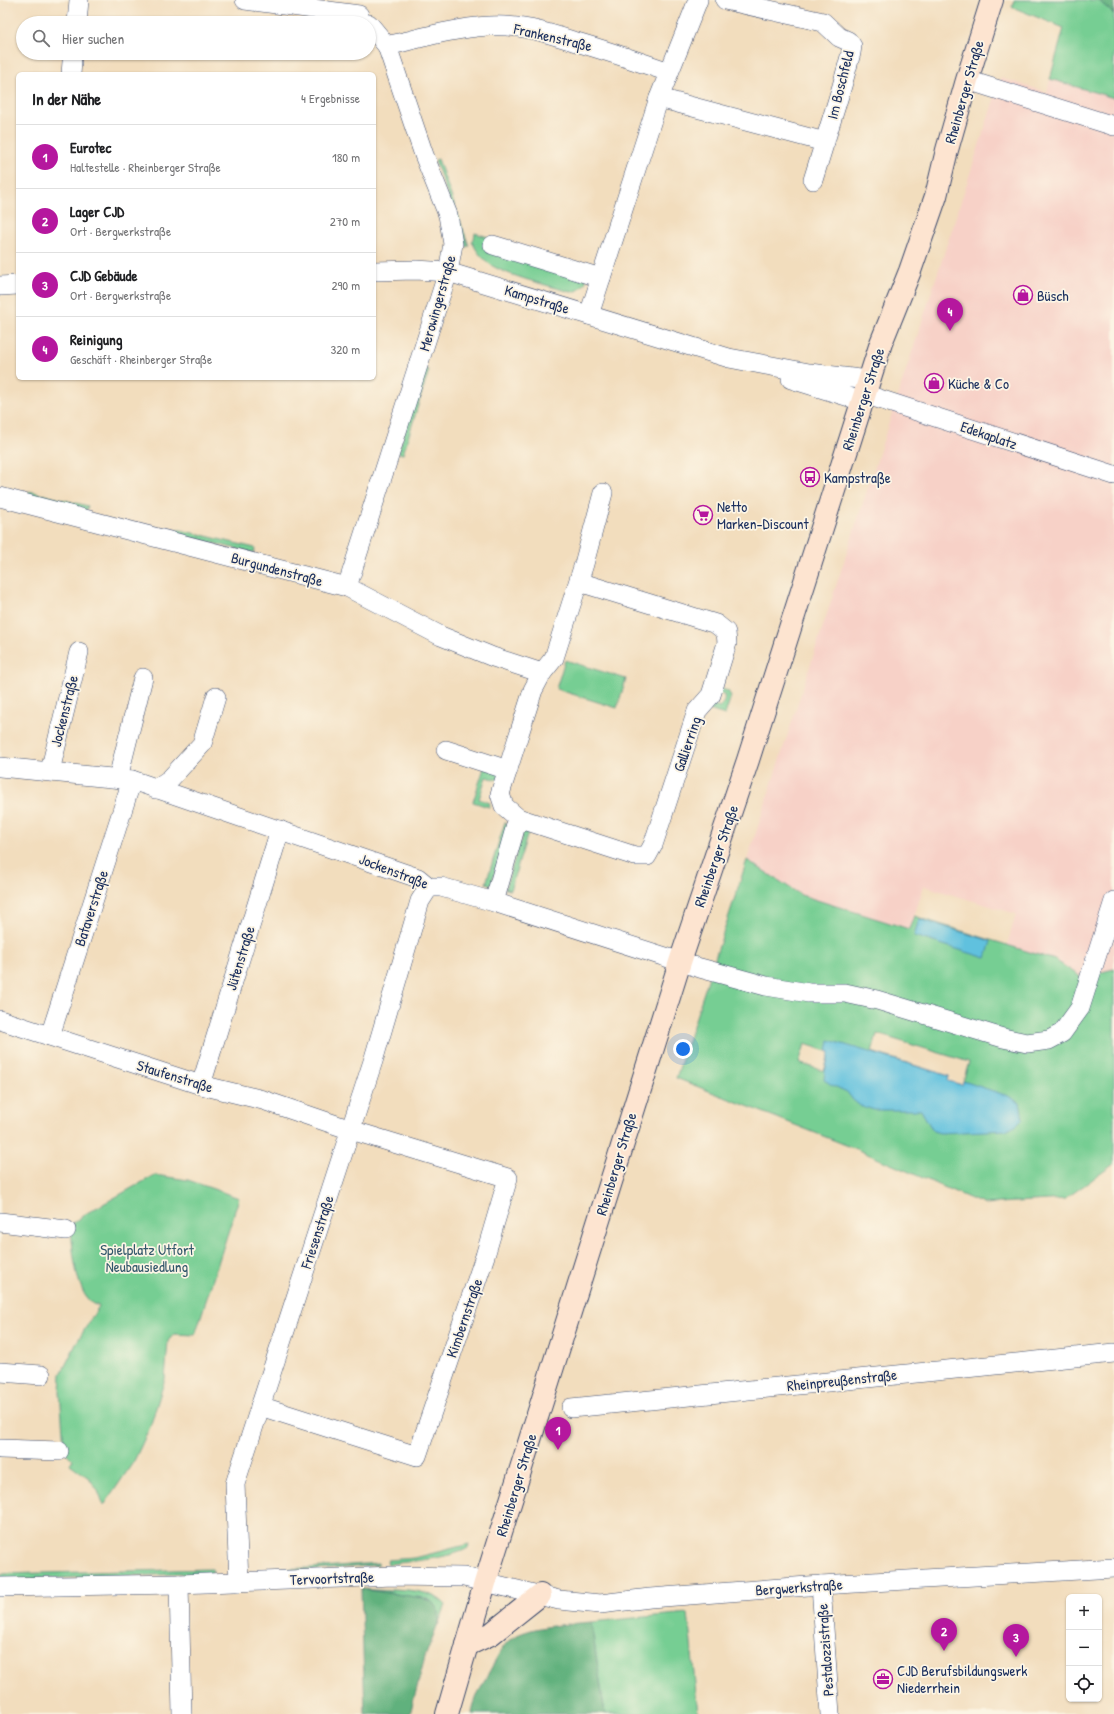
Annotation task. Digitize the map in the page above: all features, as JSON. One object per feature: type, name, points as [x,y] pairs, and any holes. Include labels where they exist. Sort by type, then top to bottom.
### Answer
[{"type":"main road","name":"Rheinberger Straße","points":[[446,1714],[680,962],[748,760],[881,343],[929,220],[967,80],[992,0]]},
{"type":"main road","points":[[467,1645],[491,1634],[540,1595]]},
{"type":"street","points":[[78,16],[79,0]]},
{"type":"street","points":[[246,0],[363,16]]},
{"type":"street","points":[[588,314],[669,72],[698,0]]},
{"type":"street","name":"Im Boschfeld","points":[[725,0],[823,22],[839,37],[848,41],[852,46],[852,53],[814,180]]},
{"type":"street","name":"Frankenstraße","points":[[387,46],[453,31],[489,26],[511,26],[533,29],[568,39],[669,72]]},
{"type":"street","name":"Merowingerstraße","points":[[347,587],[448,272],[453,244],[448,215],[424,155],[387,46],[376,32]]},
{"type":"street","points":[[967,80],[1114,126]]},
{"type":"street","points":[[660,98],[825,142]]},
{"type":"street","points":[[494,245],[601,278]]},
{"type":"street","name":"Kampstraße","points":[[376,271],[416,270],[448,272],[743,361],[784,377],[865,392]]},
{"type":"street","points":[[0,286],[16,285]]},
{"type":"street","name":"Edekaplatz","points":[[865,392],[1114,475]]},
{"type":"street","name":"Gallierring","points":[[579,582],[716,624],[726,632],[727,643],[711,695],[697,711],[653,845],[646,856],[635,856],[518,818],[504,806],[500,794],[532,690],[542,673],[554,658],[579,582],[603,493]]},
{"type":"street","name":"Burgundenstraße","points":[[0,497],[347,587],[441,636],[493,657],[542,673]]},
{"type":"street","name":"Jockenstraße","points":[[50,771],[79,652]]},
{"type":"street","points":[[125,779],[143,678]]},
{"type":"street","points":[[156,789],[170,779],[202,744],[216,697]]},
{"type":"street","points":[[446,750],[508,770]]},
{"type":"street","name":"Jockenstraße","points":[[0,767],[125,779],[280,830],[418,878],[429,887],[440,887],[494,902],[680,962],[766,986],[809,993],[845,993],[877,1000],[1003,1038],[1027,1043],[1049,1040],[1062,1033],[1080,1008],[1114,901]]},
{"type":"street","name":"Bataverstraße","points":[[50,1036],[125,779]]},
{"type":"street","points":[[494,902],[518,818]]},
{"type":"street","name":"Jütenstraße","points":[[201,1085],[280,830]]},
{"type":"street","name":"Friesenstraße","points":[[239,1582],[234,1484],[374,1058],[420,901],[429,887]]},
{"type":"street","name":"Staufenstraße","points":[[0,1020],[201,1085],[263,1100],[351,1130]]},
{"type":"street","name":"Kimbernstraße","points":[[260,1406],[417,1456],[485,1256],[508,1178],[351,1130]]},
{"type":"street","points":[[0,1222],[66,1230]]},
{"type":"street","name":"Rheinpreußenstraße","points":[[571,1408],[1114,1353]]},
{"type":"street","points":[[0,1372],[41,1375]]},
{"type":"street","points":[[0,1449],[59,1451]]},
{"type":"street","name":"Bergwerkstraße","points":[[486,1583],[559,1600],[600,1604],[650,1598],[821,1585],[1114,1568]]},
{"type":"street","name":"Tervoortstraße","points":[[0,1587],[178,1584],[394,1576],[464,1577],[486,1583]]},
{"type":"street","points":[[178,1584],[182,1714]]},
{"type":"street","name":"Pestalozzistraße","points":[[821,1585],[830,1714]]},
{"type":"shaded area","points":[[1001,78],[1047,92],[1050,79],[1114,98],[1114,969],[1081,977],[1055,960],[1007,945],[1016,914],[924,886],[910,929],[801,895],[747,860]]},
{"type":"green space","points":[[1014,0],[1098,0],[1114,14],[1114,98],[1050,79],[1064,28],[1012,7]]},
{"type":"green space","points":[[1098,0],[1114,0],[1114,14]]},
{"type":"green space","points":[[438,159],[469,246],[466,247],[435,160]]},
{"type":"green space","points":[[475,233],[488,237],[488,249],[587,279],[581,288],[577,291],[571,292],[498,269],[485,260],[475,248],[472,241]]},
{"type":"green space","points":[[424,368],[429,370],[403,454],[398,453]]},
{"type":"green space","points":[[29,491],[88,506],[86,511],[28,496]]},
{"type":"green space","points":[[177,529],[255,548],[254,553],[176,534]]},
{"type":"green space","points":[[565,660],[626,679],[617,708],[556,689]]},
{"type":"green space","points":[[719,688],[728,691],[731,696],[725,715],[709,710],[712,704],[719,707],[724,702],[724,695],[717,693]]},
{"type":"green space","points":[[484,768],[500,773],[498,780],[486,777],[479,799],[490,803],[489,807],[473,802]]},
{"type":"green space","points":[[505,822],[509,828],[491,885],[486,883]]},
{"type":"green space","points":[[529,830],[510,890],[505,889],[523,833]]},
{"type":"green space","points":[[747,860],[801,895],[909,929],[914,916],[1055,960],[1081,977],[1114,969],[1114,1164],[1065,1199],[983,1204],[856,1149],[676,1078]],"holes":[[[877,1034],[969,1062],[962,1085],[948,1081],[949,1076],[872,1052]],[[805,1044],[830,1052],[824,1071],[799,1063]]]},
{"type":"green space","name":"Spielplatz Utfort Neubausiedlung","points":[[155,1175],[188,1180],[239,1198],[195,1335],[174,1334],[168,1341],[165,1379],[150,1427],[134,1461],[105,1504],[103,1504],[98,1491],[90,1479],[70,1464],[73,1460],[65,1452],[64,1447],[60,1391],[61,1374],[77,1342],[99,1306],[93,1304],[87,1298],[78,1279],[72,1244],[71,1225],[87,1213]]},
{"type":"green space","points":[[469,1544],[468,1548],[441,1557],[388,1564],[387,1560],[415,1558]]},
{"type":"green space","points":[[378,1563],[378,1565],[317,1570],[270,1570],[270,1569],[310,1568]]},
{"type":"green space","points":[[212,1569],[213,1573],[0,1580],[0,1574]]},
{"type":"green space","points":[[361,1589],[391,1591],[392,1589],[421,1592],[441,1600],[446,1605],[438,1625],[439,1617],[436,1607],[427,1599]]},
{"type":"green space","points":[[361,1589],[423,1598],[433,1603],[439,1612],[439,1621],[425,1657],[410,1714],[365,1714]]},
{"type":"green space","points":[[688,1613],[698,1714],[605,1714],[591,1622]]},
{"type":"green space","points":[[591,1622],[605,1714],[472,1714],[476,1699],[488,1674],[501,1650],[508,1641],[520,1634],[539,1628]]},
{"type":"water","points":[[919,919],[991,941],[986,958],[914,936]]},
{"type":"water","points":[[829,1040],[949,1076],[948,1081],[962,1085],[963,1081],[1008,1096],[1020,1103],[1023,1119],[1017,1125],[1008,1130],[940,1133],[933,1131],[921,1110],[874,1110],[859,1105],[847,1092],[824,1080],[830,1052],[827,1051]]},
{"type":"place","name":"Büsch","points":[[1023,295]]},
{"type":"place","name":"Reinigung","points":[[950,331]]},
{"type":"place","name":"Küche & Co","points":[[934,383]]},
{"type":"place","name":"Kampstraße","points":[[810,477]]},
{"type":"place","name":"Netto Marken-Discount","points":[[703,515]]},
{"type":"place","name":"Eurotec","points":[[558,1450]]},
{"type":"place","name":"Lager CJD","points":[[944,1651]]},
{"type":"place","name":"CJD Gebäude","points":[[1016,1657]]},
{"type":"place","name":"CJD Berufsbildungswerk Niederrhein","points":[[883,1679]]}]
